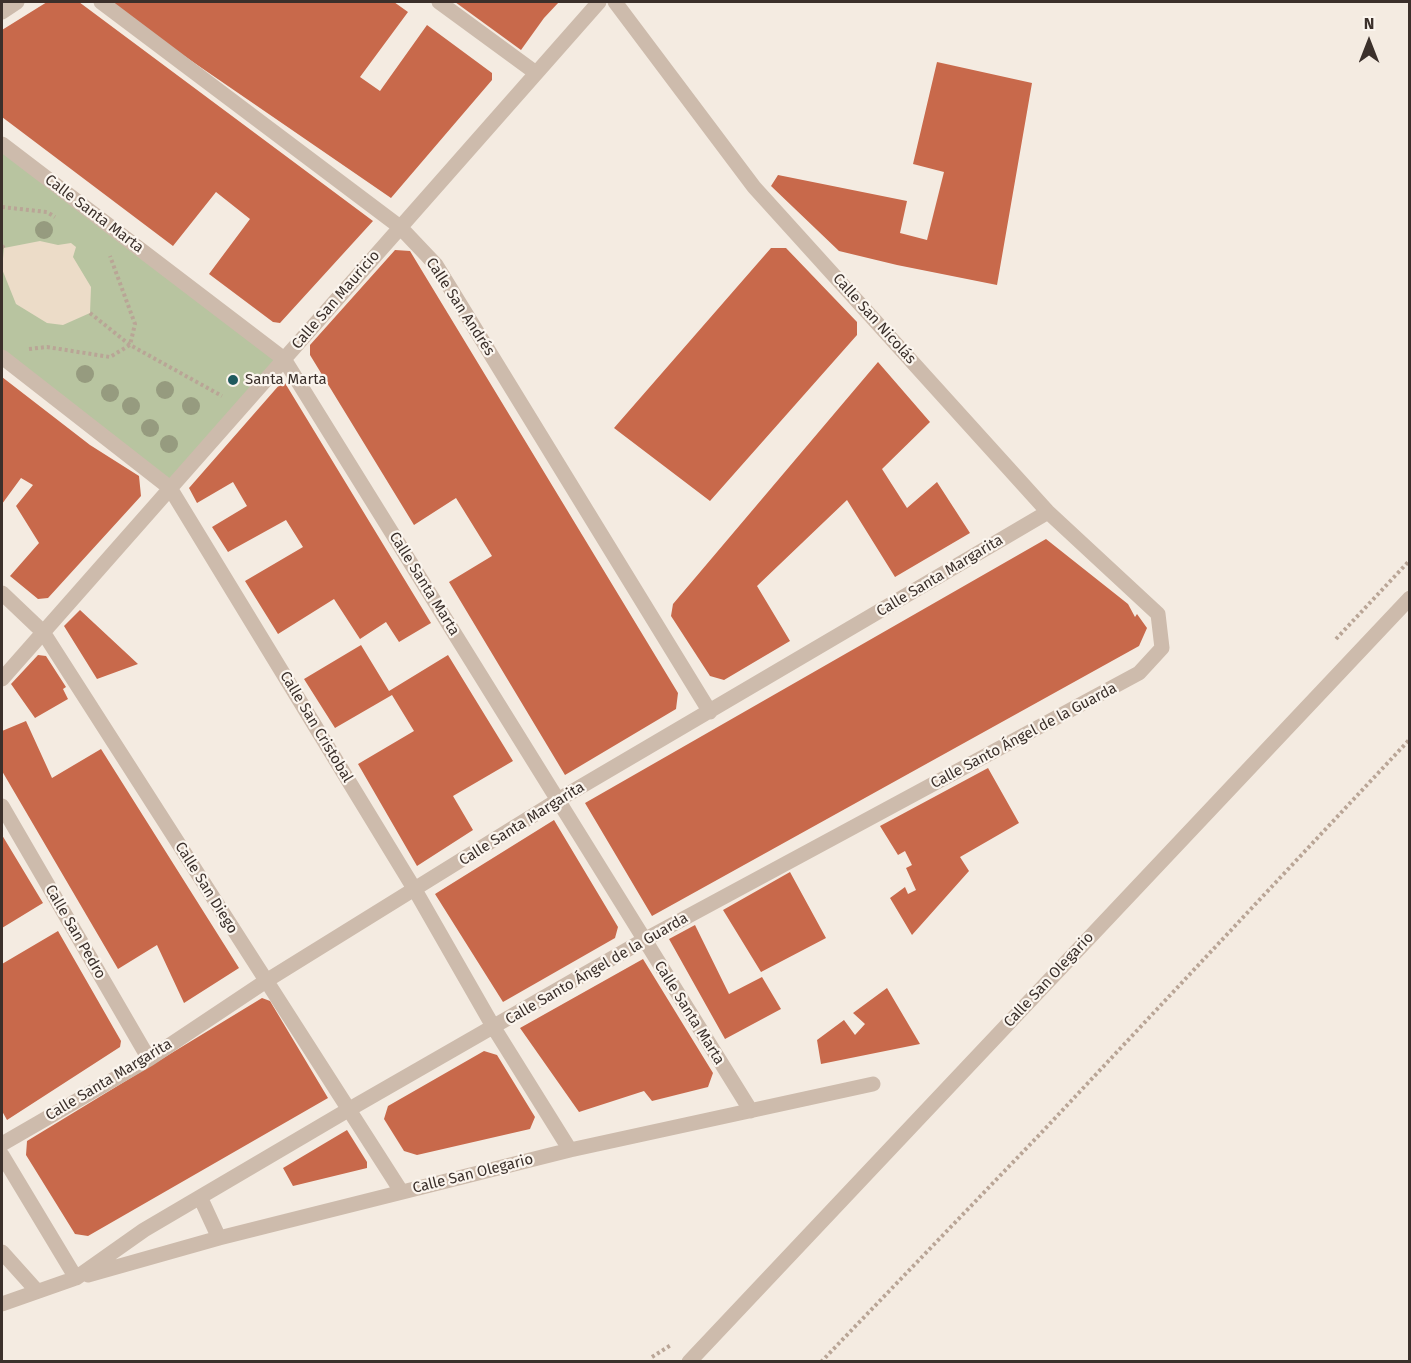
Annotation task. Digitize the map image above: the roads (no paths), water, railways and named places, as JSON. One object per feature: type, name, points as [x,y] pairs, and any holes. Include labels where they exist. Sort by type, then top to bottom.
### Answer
[{"type":"street","points":[[2,12],[17,2]]},
{"type":"street","name":"Calle San Andrés","points":[[101,2],[400,227],[436,265],[710,712]]},
{"type":"street","points":[[439,2],[536,73]]},
{"type":"street","name":"Calle San Mauricio","points":[[2,679],[599,2]]},
{"type":"street","name":"Calle San Nicolás","points":[[615,2],[754,187],[1048,512],[1158,614]]},
{"type":"street","name":"Calle Santa Marta","points":[[2,144],[284,359],[751,1111]]},
{"type":"street","name":"Calle San Cristobal","points":[[2,357],[170,488],[415,890],[494,1028],[570,1149]]},
{"type":"street","name":"Calle Santa Margarita","points":[[2,1144],[149,1059],[266,981],[558,800],[1048,512]]},
{"type":"street","name":"Calle San Diego","points":[[2,593],[44,632],[401,1191]]},
{"type":"street","name":"Calle San Olegario","points":[[689,1362],[1410,598]]},
{"type":"street","name":"Calle Santo Ángel de la Guarda","points":[[2,1304],[76,1278],[144,1230],[644,940],[1139,673],[1162,648],[1158,614]]},
{"type":"street","name":"Calle San Pedro","points":[[2,806],[149,1059]]},
{"type":"street","name":"Calle San Olegario","points":[[76,1278],[219,1238],[570,1149],[873,1084]]},
{"type":"street","points":[[2,1155],[76,1278]]},
{"type":"street","points":[[201,1198],[219,1238]]},
{"type":"street","points":[[2,1252],[37,1292]]},
{"type":"place","name":"Santa Marta","points":[[233,380]]}]
